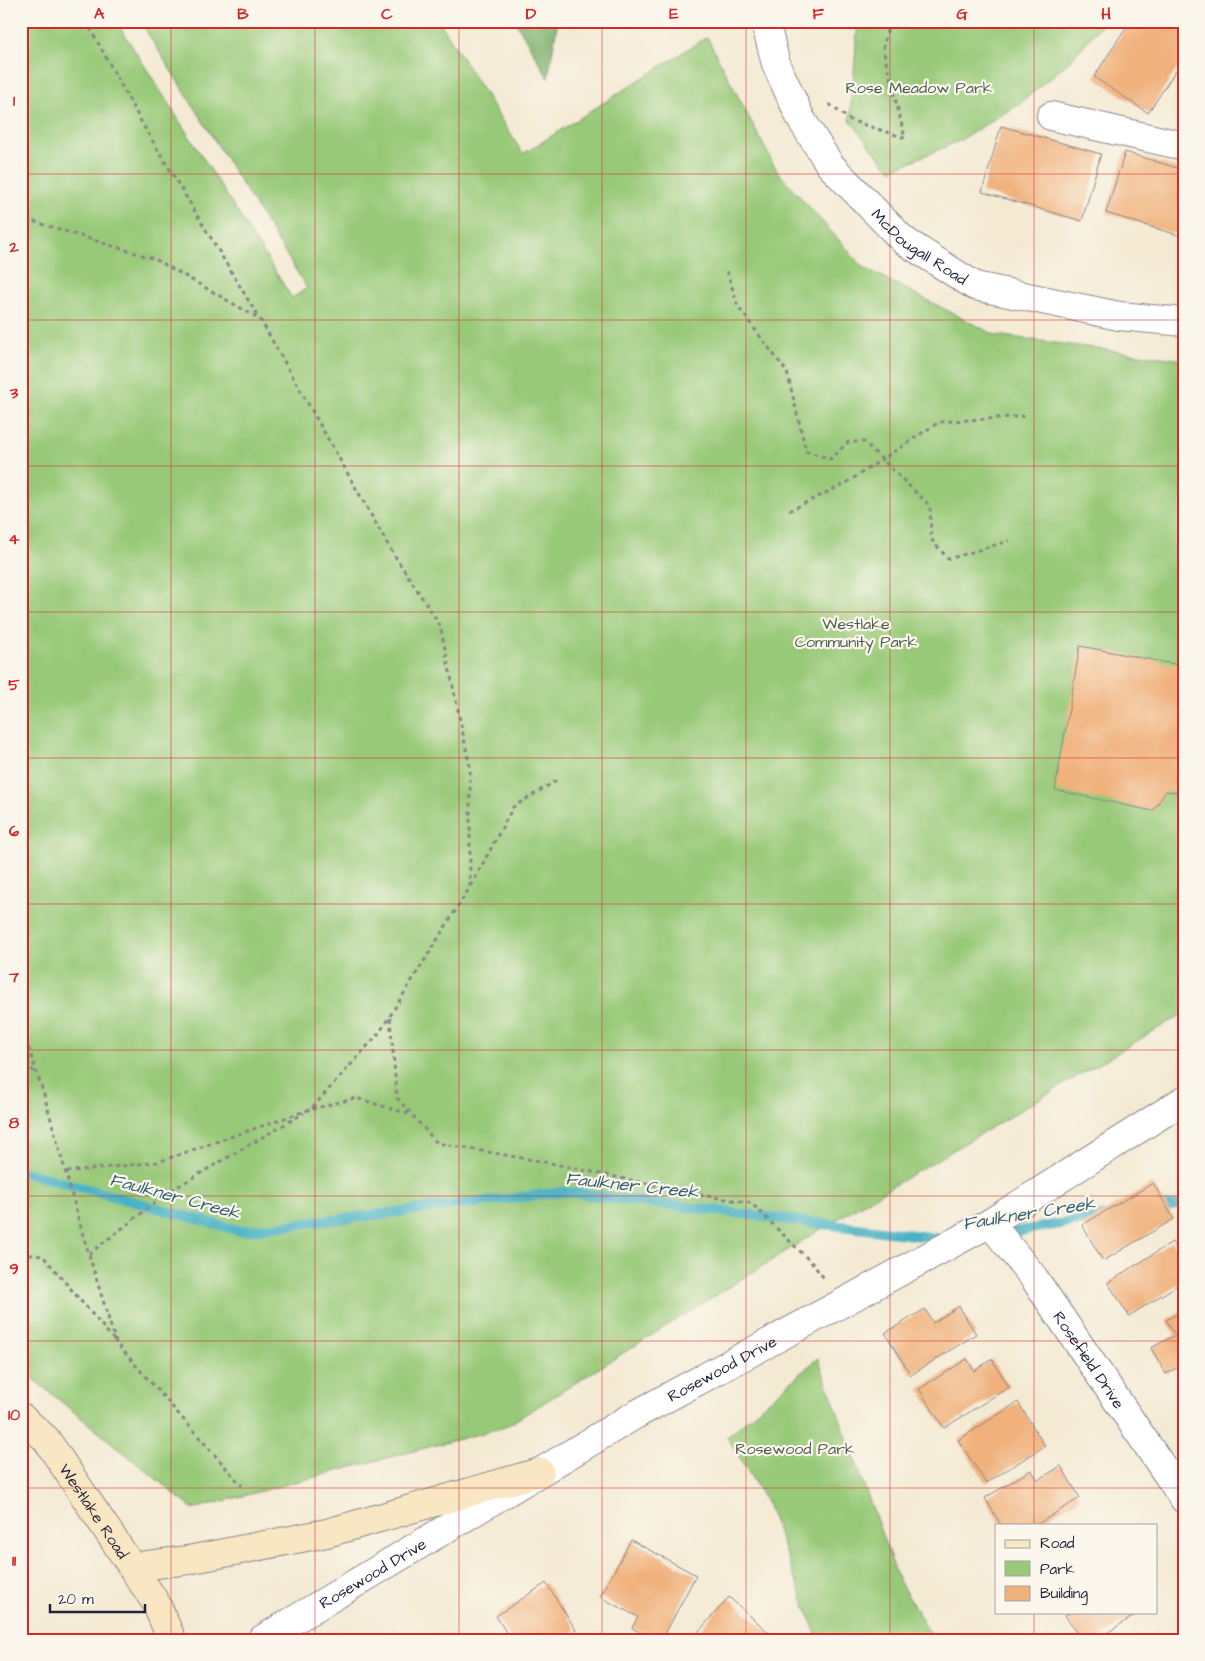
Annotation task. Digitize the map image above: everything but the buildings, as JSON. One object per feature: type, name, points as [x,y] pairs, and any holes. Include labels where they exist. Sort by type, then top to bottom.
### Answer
[{"type":"main road","name":"Westlake Road","points":[[21,1417],[46,1439],[156,1602],[172,1640]]},
{"type":"main road","points":[[132,1567],[188,1560],[327,1532],[540,1472]]},
{"type":"street","name":"McDougall Road","points":[[765,21],[776,64],[801,119],[830,165],[903,240],[975,286],[1119,316],[1184,322]]},
{"type":"street","points":[[1051,116],[1184,146]]},
{"type":"street","name":"Rosewood Drive","points":[[261,1640],[635,1415],[990,1223],[1184,1100]]},
{"type":"street","name":"Rosefield Drive","points":[[990,1223],[1034,1278],[1184,1499]]},
{"type":"street","points":[[286,1640],[315,1607]]},
{"type":"path","points":[[86,21],[143,126],[260,318],[390,550],[440,625],[470,767],[470,887]]},
{"type":"path","points":[[828,103],[850,120],[905,138],[883,48],[889,21]]},
{"type":"path","points":[[21,212],[32,220],[155,259],[260,318]]},
{"type":"path","points":[[727,271],[738,307],[787,372],[806,452],[831,459],[848,442],[864,442],[930,506],[931,540],[948,559],[1008,541]]},
{"type":"path","points":[[789,512],[846,483],[939,422],[1027,416]]},
{"type":"path","points":[[88,1254],[170,1191],[311,1109],[380,1032],[470,887],[513,807],[559,779]]},
{"type":"path","points":[[390,1017],[397,1098],[436,1143],[550,1162],[701,1195],[751,1203],[811,1262],[844,1302]]},
{"type":"path","points":[[21,1025],[38,1076],[88,1254],[116,1343]]},
{"type":"path","points":[[21,1057],[38,1076]]},
{"type":"path","points":[[65,1172],[158,1162],[311,1109],[356,1098],[413,1115]]},
{"type":"path","points":[[21,1254],[43,1256],[116,1343],[242,1486]]},
{"type":"green space","name":"Westlake Community Park","points":[[21,21],[116,21],[292,298],[307,288],[140,21],[439,21],[523,154],[707,37],[777,171],[863,267],[995,335],[1184,360],[1184,1013],[844,1215],[505,1427],[193,1509],[21,1369]]},
{"type":"green space","points":[[515,21],[558,21],[548,78]]},
{"type":"green space","name":"Rose Meadow Park","points":[[858,21],[1105,21],[1070,61],[1019,104],[959,141],[891,170],[850,120]]},
{"type":"green space","name":"Rosewood Park","points":[[818,1358],[898,1579],[934,1640],[818,1640],[767,1503],[727,1437]]},
{"type":"waterway","name":"Faulkner Creek","points":[[21,1171],[241,1231],[564,1192],[946,1239]]},
{"type":"waterway","name":"Faulkner Creek","points":[[1155,1208],[1184,1204]]},
{"type":"waterway","name":"Faulkner Creek","points":[[1002,1234],[1106,1216]]}]
